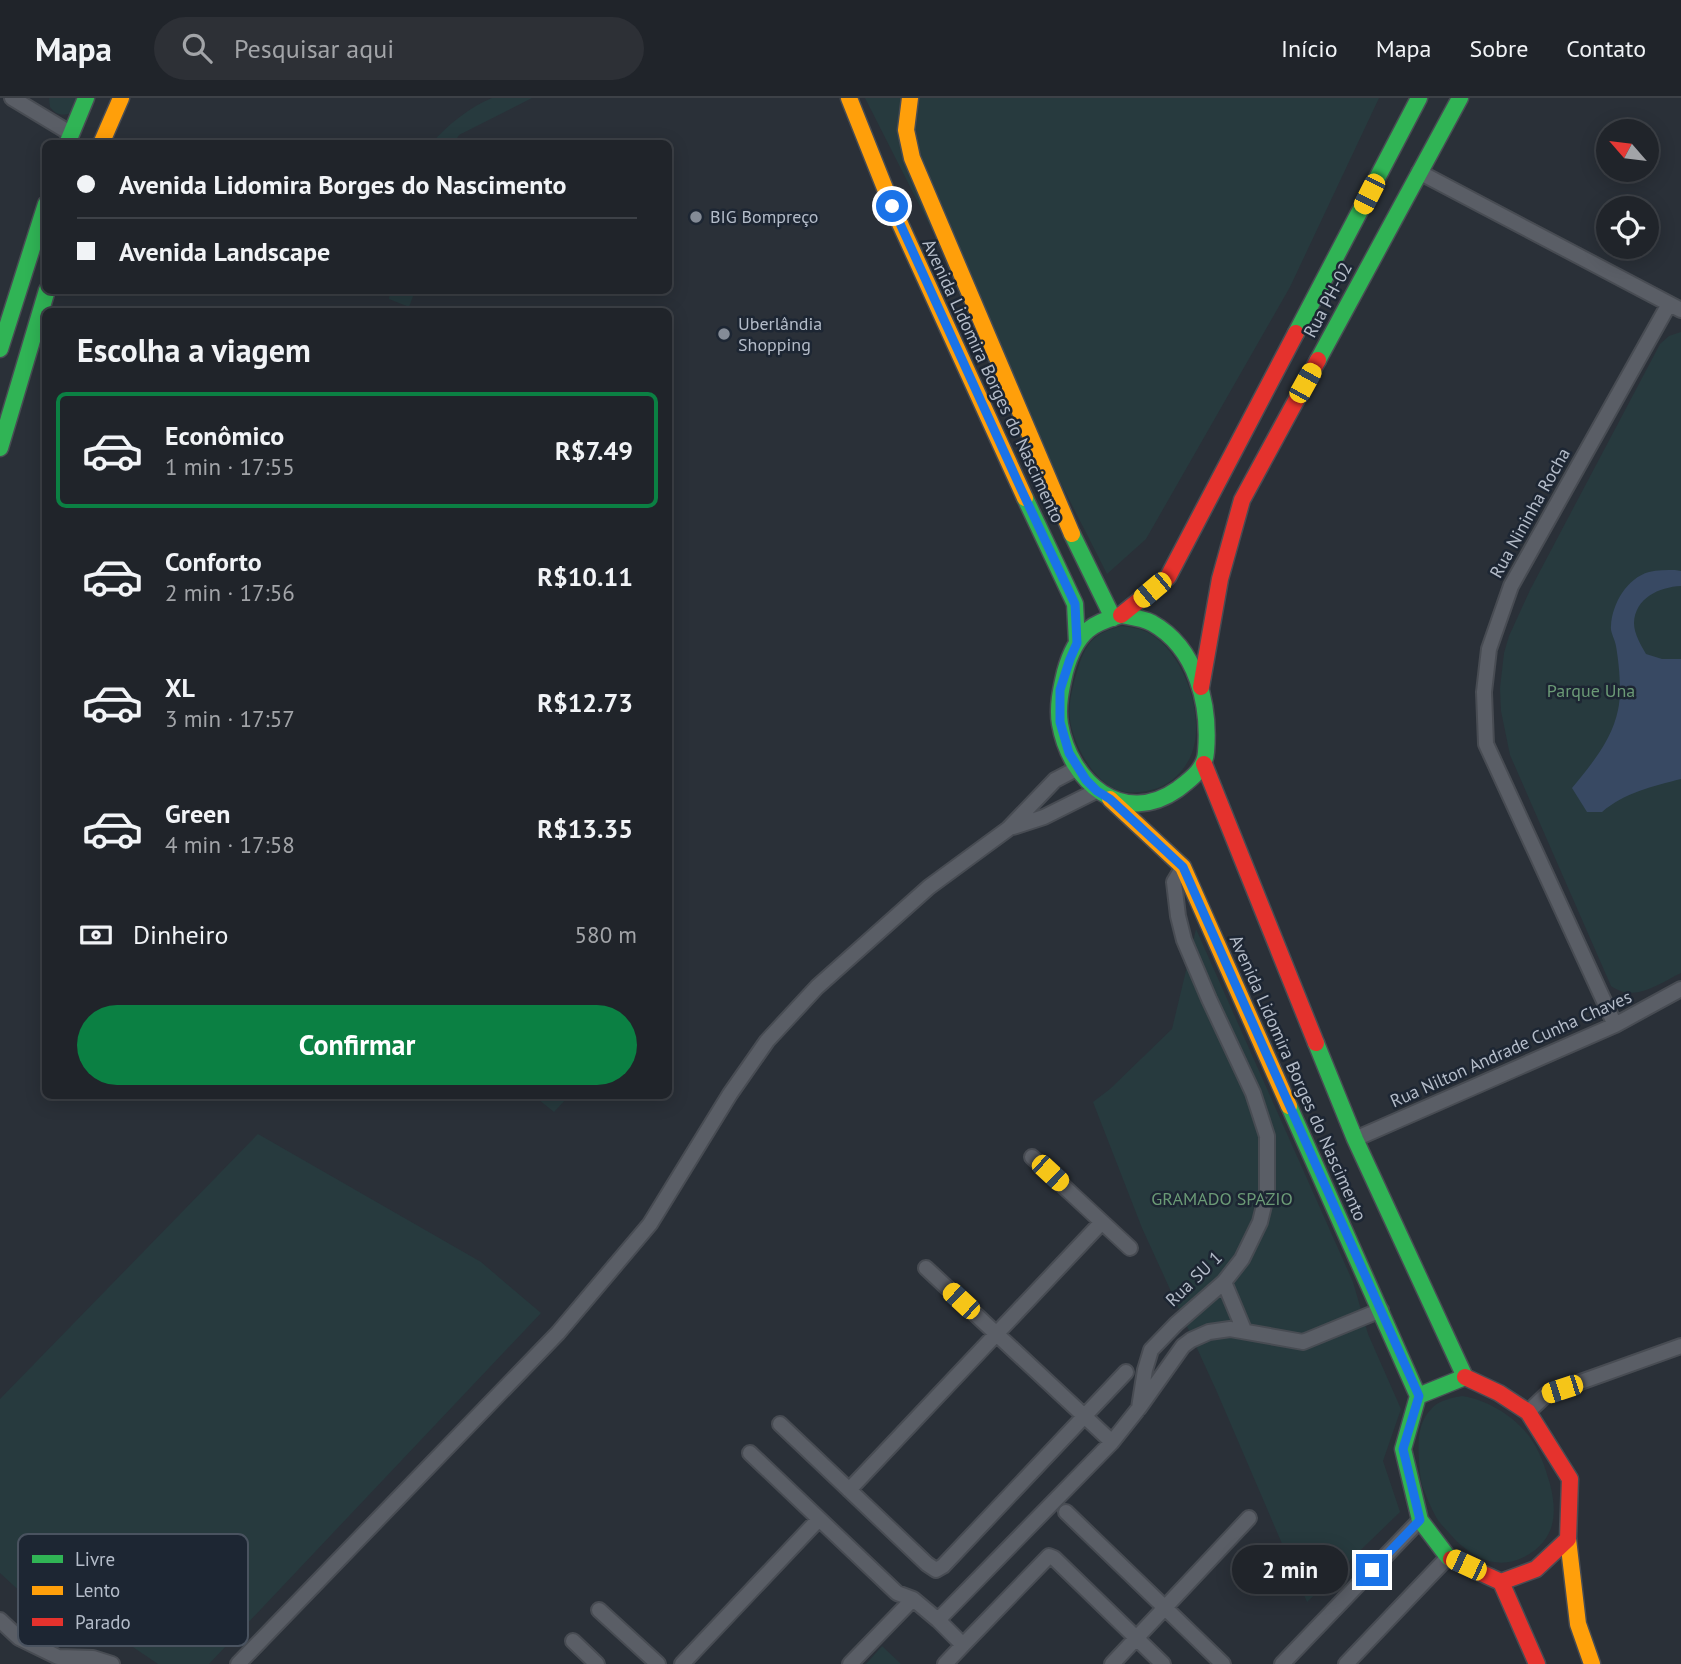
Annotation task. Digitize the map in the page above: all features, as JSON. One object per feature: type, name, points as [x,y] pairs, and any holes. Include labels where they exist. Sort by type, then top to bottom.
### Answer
[{"type":"street","points":[[12,98],[68,138],[86,98]]},
{"type":"street","points":[[103,140],[121,98]]},
{"type":"street","name":"Avenida Lidomira Borges do Nascimento","points":[[849,98],[892,206],[1075,604],[1077,643]]},
{"type":"street","name":"Avenida Lidomira Borges do Nascimento","points":[[909,98],[906,130],[912,158],[1063,516],[1117,616]]},
{"type":"street","name":"Rua PH-02","points":[[1117,616],[1168,577],[1419,98]]},
{"type":"street","name":"Rua PH-02","points":[[1201,687],[1220,579],[1242,500],[1460,98]]},
{"type":"street","points":[[1419,172],[1675,307]]},
{"type":"street","points":[[0,349],[42,217]]},
{"type":"street","points":[[927,282],[957,266]]},
{"type":"street","points":[[0,448],[46,294]]},
{"type":"street","name":"Rua Nininha Rocha","points":[[1615,1025],[1486,744],[1484,692],[1489,649],[1511,586],[1675,307]]},
{"type":"street","points":[[13,311],[16,319],[23,324],[32,324],[39,318]]},
{"type":"street","points":[[1117,616],[1137,617],[1153,623],[1186,653],[1201,687],[1207,724],[1204,764],[1187,783],[1164,798],[1138,804],[1103,795],[1086,780],[1069,753],[1060,722],[1060,690],[1077,643],[1088,630],[1103,620],[1117,616]]},
{"type":"street","name":"Avenida Lidomira Borges do Nascimento","points":[[1204,764],[1355,1139],[1465,1377]]},
{"type":"street","points":[[237,1664],[558,1333],[650,1224],[730,1094],[767,1041],[817,987],[929,887],[1008,829],[1055,780],[1078,768]]},
{"type":"street","points":[[1008,829],[1103,795]]},
{"type":"street","name":"Avenida Lidomira Borges do Nascimento","points":[[1103,795],[1183,867],[1419,1396]]},
{"type":"street","name":"Rua SU 1","points":[[1139,1408],[1145,1370],[1152,1350],[1176,1324],[1224,1282],[1242,1259],[1262,1214],[1267,1193],[1267,1136],[1253,1093],[1184,940],[1174,883],[1183,867]]},
{"type":"street","name":"Rua Nilton Andrade Cunha Chaves","points":[[1355,1139],[1615,1025],[1681,989]]},
{"type":"street","points":[[1032,1157],[1130,1248]]},
{"type":"street","points":[[849,1490],[1102,1222]]},
{"type":"street","points":[[926,1268],[1112,1442]]},
{"type":"street","points":[[1224,1282],[1244,1330]]},
{"type":"street","points":[[937,1620],[1112,1442],[1183,1346],[1191,1340],[1209,1332],[1230,1329],[1303,1342],[1381,1310]]},
{"type":"street","points":[[1528,1412],[1547,1394],[1681,1346]]},
{"type":"street","points":[[780,1423],[936,1570],[943,1566],[1126,1372]]},
{"type":"street","points":[[1537,1664],[1501,1582],[1448,1557],[1420,1520],[1403,1449],[1419,1396],[1465,1377],[1528,1412],[1570,1479],[1568,1539],[1578,1624],[1592,1664]]},
{"type":"street","points":[[750,1453],[897,1593],[913,1599],[962,1645]]},
{"type":"street","points":[[1066,1512],[1223,1664]]},
{"type":"street","points":[[1112,1664],[1249,1518]]},
{"type":"street","points":[[681,1664],[819,1519]]},
{"type":"street","points":[[1282,1664],[1420,1520]]},
{"type":"street","points":[[1501,1582],[1536,1569],[1568,1539]]},
{"type":"street","points":[[945,1664],[1049,1556],[1163,1664]]},
{"type":"street","points":[[1346,1664],[1448,1557]]},
{"type":"street","points":[[850,1664],[913,1599]]},
{"type":"street","points":[[599,1610],[658,1664]]},
{"type":"street","points":[[0,1619],[18,1637]]},
{"type":"street","points":[[573,1641],[597,1664]]},
{"type":"street","points":[[32,1646],[54,1660],[93,1658],[112,1664]]},
{"type":"green space","points":[[49,98],[79,98],[71,113],[62,115],[50,107]]},
{"type":"green space","points":[[492,98],[532,98],[459,135],[456,140],[435,140],[475,106]]},
{"type":"green space","points":[[865,98],[1379,98],[1290,287],[1146,539],[1107,574]]},
{"type":"green space","points":[[390,294],[414,294],[409,307],[389,299]]},
{"type":"green space","name":"Parque Una","points":[[1681,332],[1681,973],[1646,990],[1629,993],[1611,986],[1510,755],[1501,711],[1500,688],[1509,636],[1530,590],[1660,344],[1669,336]]},
{"type":"green space","points":[[1121,626],[1147,632],[1171,653],[1188,685],[1196,721],[1196,738],[1192,753],[1181,772],[1164,785],[1142,792],[1119,791],[1091,769],[1079,749],[1070,720],[1073,687],[1085,650],[1097,636]]},
{"type":"green space","name":"GRAMADO SPAZIO","points":[[1196,929],[1353,1282],[1368,1334],[1401,1409],[1383,1461],[1400,1512],[1307,1602],[1217,1392],[1142,1228],[1093,1102],[1172,1029]]},
{"type":"green space","points":[[538,1099],[566,1099],[554,1112]]},
{"type":"green space","points":[[258,1134],[481,1262],[541,1313],[248,1623],[248,1534],[18,1534],[18,1590],[0,1573],[0,1399]]},
{"type":"green space","points":[[1462,1396],[1490,1405],[1523,1428],[1542,1459],[1548,1478],[1554,1506],[1552,1526],[1534,1551],[1514,1561],[1493,1562],[1465,1549],[1437,1519],[1422,1485],[1419,1447],[1424,1419],[1439,1403]]},
{"type":"green space","points":[[131,1646],[226,1646],[209,1664],[158,1664]]},
{"type":"green space","points":[[882,1646],[901,1664],[866,1664]]},
{"type":"water","points":[[1681,571],[1681,586],[1650,596],[1639,607],[1634,623],[1636,635],[1646,654],[1662,659],[1681,659],[1681,779],[1629,795],[1602,812],[1587,812],[1572,788],[1606,742],[1618,710],[1619,669],[1611,628],[1614,609],[1622,593],[1641,575]]},
{"type":"traffic: fast","points":[[69,140],[86,98]]},
{"type":"traffic: fast","points":[[1296,333],[1419,98]]},
{"type":"traffic: fast","points":[[1318,360],[1460,98]]},
{"type":"traffic: fast","points":[[0,349],[42,217]]},
{"type":"traffic: fast","points":[[0,448],[46,294]]},
{"type":"traffic: fast","points":[[1025,498],[1075,604],[1077,643]]},
{"type":"traffic: fast","points":[[1072,534],[1113,618]]},
{"type":"traffic: fast","points":[[1121,615],[1152,623],[1180,647],[1197,679],[1206,716],[1206,752],[1200,769],[1178,789],[1158,800],[1138,803],[1119,801],[1102,793],[1087,780],[1066,745],[1059,718],[1064,678],[1076,644],[1092,627],[1121,615]]},
{"type":"traffic: fast","points":[[1316,1043],[1355,1139],[1465,1377]]},
{"type":"traffic: fast","points":[[1289,1106],[1418,1396]]},
{"type":"traffic: fast","points":[[1451,1559],[1420,1520],[1403,1449],[1418,1396],[1465,1377]]},
{"type":"traffic: slow","points":[[103,140],[121,98]]},
{"type":"traffic: slow","points":[[849,98],[892,206],[1025,498]]},
{"type":"traffic: slow","points":[[910,98],[906,130],[912,158],[1072,534]]},
{"type":"traffic: slow","points":[[1110,799],[1183,867],[1289,1106]]},
{"type":"traffic: slow","points":[[1568,1539],[1578,1624],[1592,1664]]},
{"type":"traffic: jam","points":[[1121,615],[1168,577],[1296,333]]},
{"type":"traffic: jam","points":[[1201,687],[1220,579],[1242,500],[1318,360]]},
{"type":"traffic: jam","points":[[1204,764],[1316,1043]]},
{"type":"traffic: jam","points":[[1451,1559],[1501,1582],[1536,1569],[1568,1539],[1570,1479],[1528,1412],[1499,1393],[1465,1377]]},
{"type":"traffic: jam","points":[[1501,1582],[1537,1664]]},
{"type":"place","name":"BIG Bompreço","points":[[696,217]]},
{"type":"place","name":"Uberlândia Shopping","points":[[724,334]]},
{"type":"route","points":[[892,206],[1075,604],[1077,643],[1060,690],[1060,722],[1069,753],[1086,780],[1183,867],[1419,1396],[1403,1449],[1420,1520],[1372,1570]]}]
